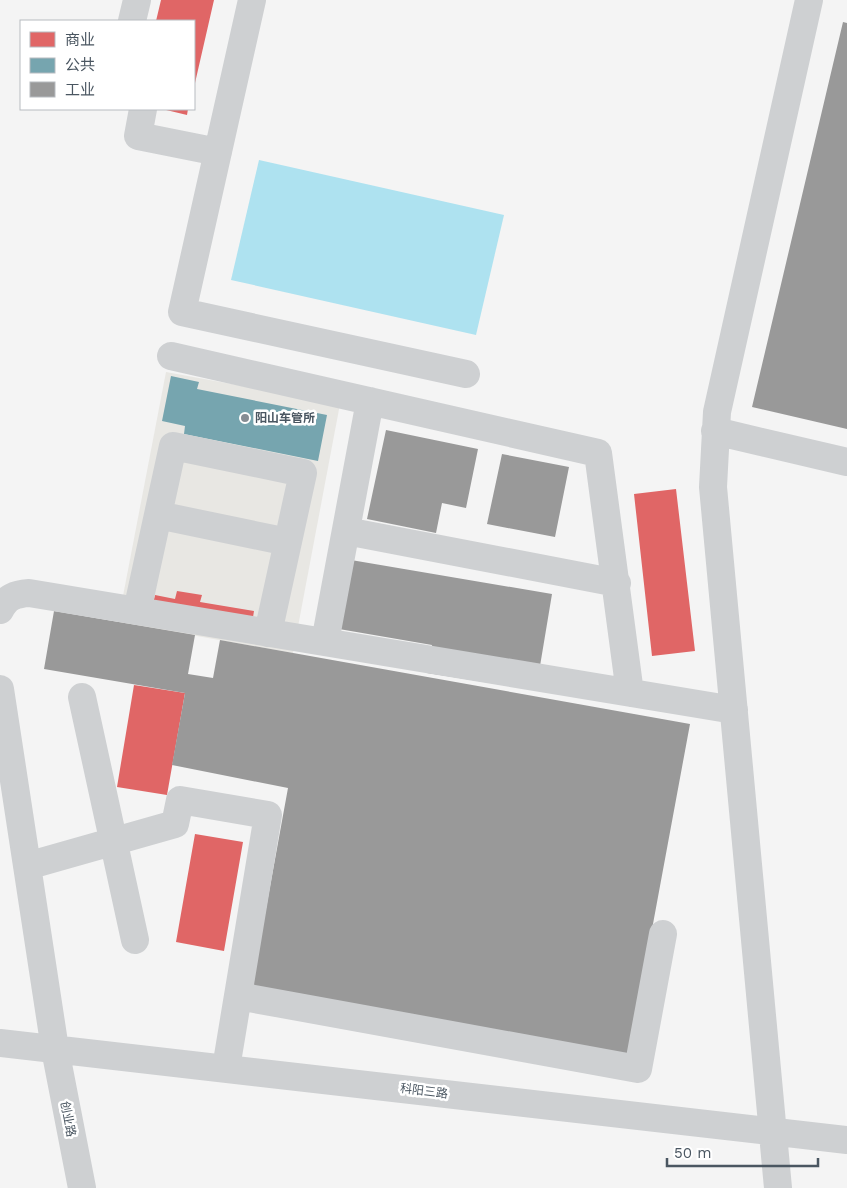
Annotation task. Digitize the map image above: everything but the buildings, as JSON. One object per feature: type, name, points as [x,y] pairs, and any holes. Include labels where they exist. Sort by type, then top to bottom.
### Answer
[{"type":"street","points":[[132,20],[137,0]]},
{"type":"street","points":[[252,0],[182,312],[466,374]]},
{"type":"street","points":[[778,1188],[713,487],[716,412],[809,0]]},
{"type":"street","points":[[143,110],[138,136],[218,152]]},
{"type":"street","points":[[171,356],[598,453],[630,693]]},
{"type":"street","points":[[325,642],[370,401]]},
{"type":"street","points":[[716,431],[847,462]]},
{"type":"street","points":[[137,611],[173,446],[303,473],[268,633]]},
{"type":"street","points":[[158,515],[288,542]]},
{"type":"street","points":[[346,531],[616,583]]},
{"type":"street","points":[[1,602],[11,597],[29,593],[734,710]]},
{"type":"street","name":"创业路","points":[[0,689],[55,1049],[82,1188]]},
{"type":"street","points":[[82,697],[136,940]]},
{"type":"street","points":[[27,866],[175,824],[180,800],[268,815],[226,1068]]},
{"type":"street","points":[[238,996],[638,1069],[663,934]]},
{"type":"street","name":"科阳三路","points":[[0,1043],[847,1140]]},
{"type":"shaded area","points":[[166,372],[340,404],[293,653],[118,622]]},
{"type":"water","points":[[259,160],[504,215],[476,335],[231,280]]},
{"type":"place","name":"阳山车管所","points":[[245,418]]}]
